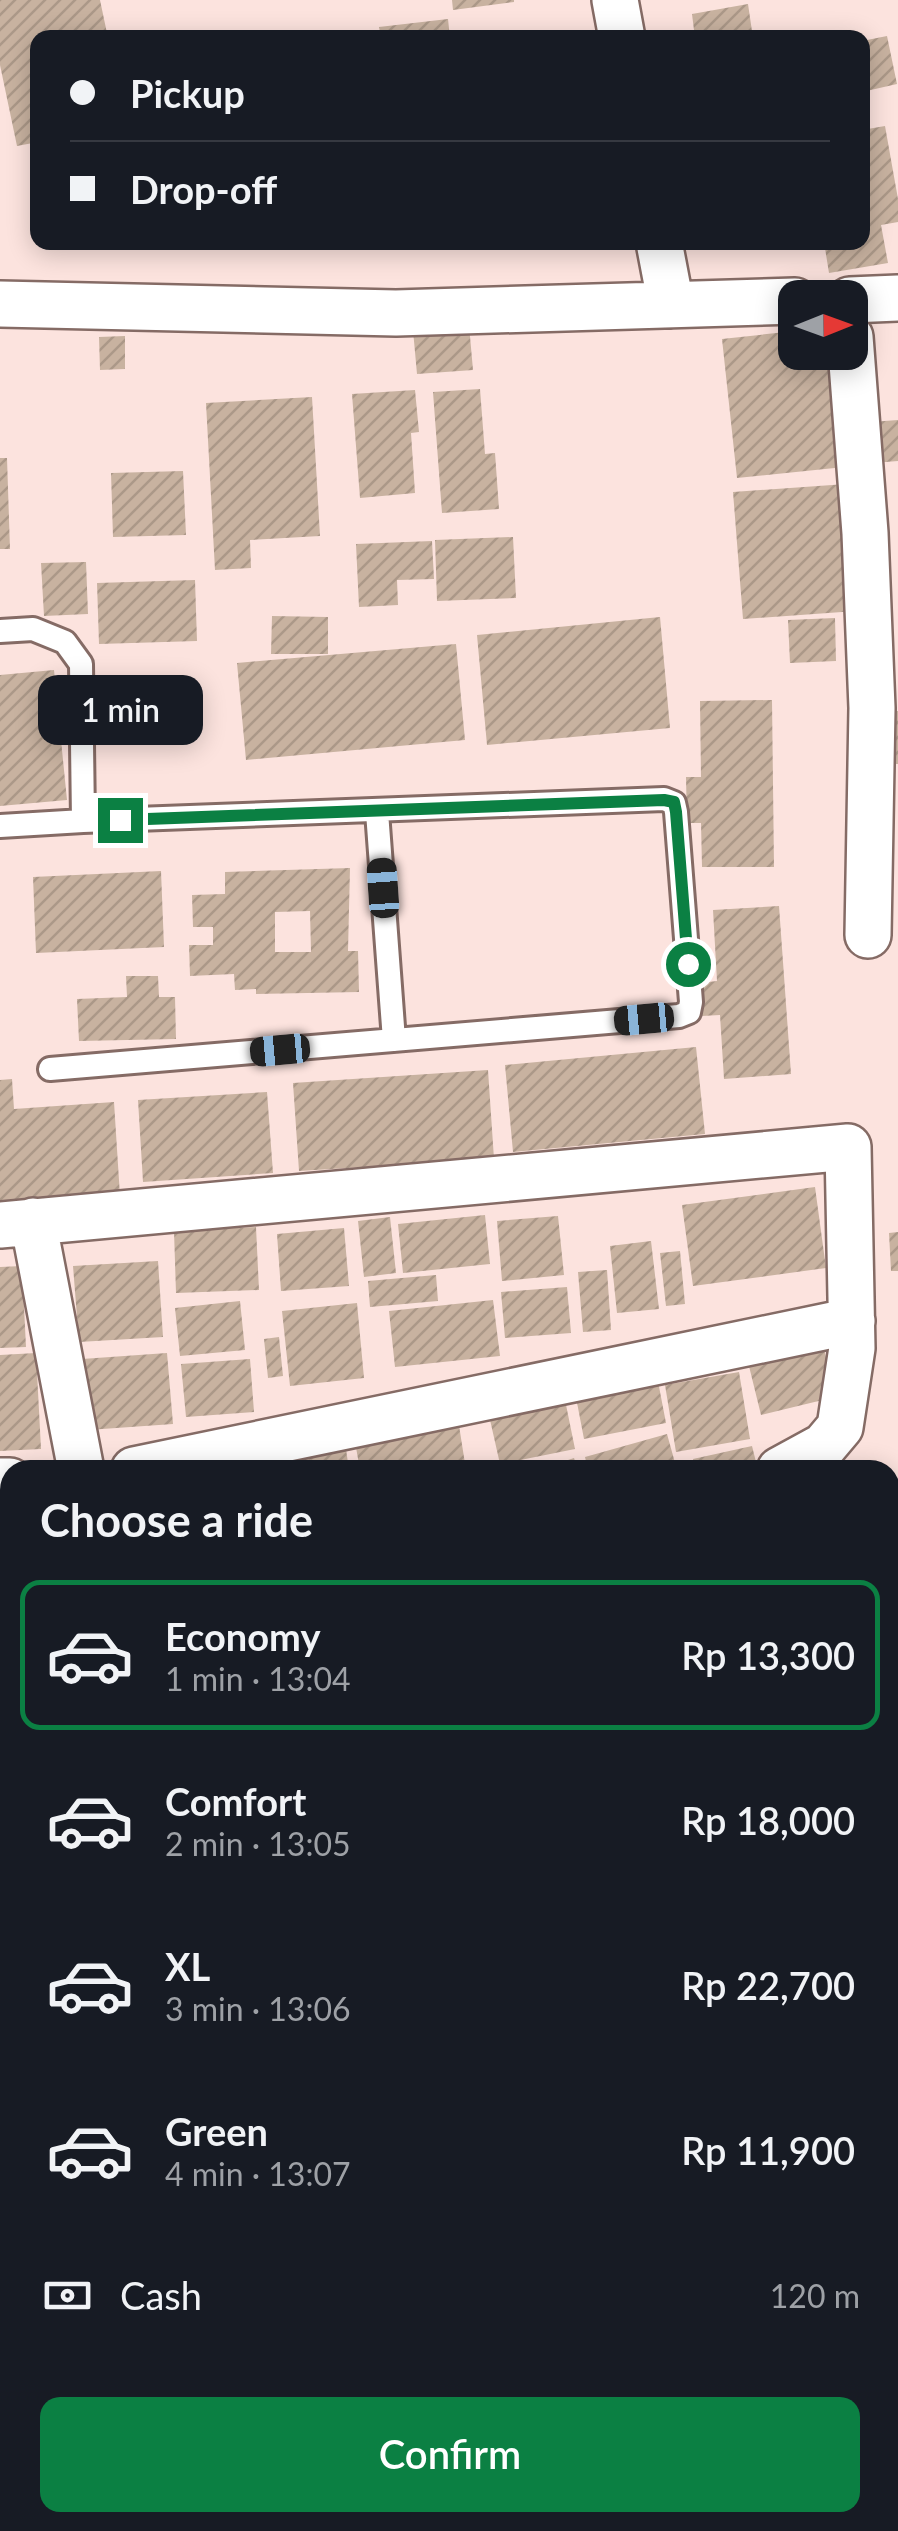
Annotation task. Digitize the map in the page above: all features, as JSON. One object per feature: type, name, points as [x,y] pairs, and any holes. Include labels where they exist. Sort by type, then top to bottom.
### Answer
[{"type":"street","points":[[615,0],[621,30]]},
{"type":"street","points":[[661,250],[671,305]]},
{"type":"street","points":[[868,299],[898,298]]},
{"type":"street","points":[[0,304],[396,313],[778,302]]},
{"type":"street","points":[[852,370],[872,708],[868,936]]},
{"type":"street","points":[[78,1460],[16,1223],[848,1146],[852,1348],[840,1426],[824,1446],[798,1460]]},
{"type":"street","points":[[182,1460],[852,1321]]},
{"type":"lane","points":[[0,631],[32,629],[64,642],[81,664],[84,821]]},
{"type":"lane","points":[[0,826],[674,802],[691,1002],[688,1012],[680,1016],[50,1070]]},
{"type":"lane","points":[[377,812],[394,1040]]},
{"type":"building","points":[[0,0],[100,0],[106,30],[30,30],[30,144],[17,146],[0,65]]},
{"type":"building","points":[[452,0],[514,0],[514,2],[453,10]]},
{"type":"building","points":[[748,4],[752,30],[694,30],[692,14]]},
{"type":"building","points":[[448,19],[449,30],[380,30],[379,27]]},
{"type":"building","points":[[887,36],[897,84],[870,90],[870,39]]},
{"type":"building","points":[[885,126],[898,199],[898,222],[881,225],[888,263],[829,273],[825,250],[870,250],[870,129]]},
{"type":"building","points":[[468,314],[473,370],[417,374],[412,319]]},
{"type":"building","points":[[778,333],[778,370],[844,370],[854,466],[737,478],[722,339]]},
{"type":"building","points":[[125,336],[125,369],[100,370],[99,337]]},
{"type":"building","points":[[480,389],[485,454],[495,453],[499,509],[442,513],[433,392]]},
{"type":"building","points":[[415,390],[419,432],[411,433],[415,493],[360,498],[352,394]]},
{"type":"building","points":[[312,397],[320,536],[250,540],[251,568],[215,570],[206,403]]},
{"type":"building","points":[[898,420],[898,461],[873,463],[871,422]]},
{"type":"building","points":[[0,458],[7,458],[10,549],[0,549]]},
{"type":"building","points":[[183,471],[186,535],[113,537],[111,473]]},
{"type":"building","points":[[846,484],[856,611],[743,619],[733,492]]},
{"type":"building","points":[[513,537],[516,598],[437,601],[435,540]]},
{"type":"building","points":[[432,541],[434,579],[397,580],[398,605],[359,607],[356,544]]},
{"type":"building","points":[[86,562],[88,614],[44,616],[41,563]]},
{"type":"building","points":[[195,580],[197,641],[99,644],[97,583]]},
{"type":"building","points":[[272,616],[328,617],[328,654],[271,654]]},
{"type":"building","points":[[660,617],[670,728],[487,745],[477,635]]},
{"type":"building","points":[[835,618],[836,661],[790,663],[788,620]]},
{"type":"building","points":[[456,644],[465,740],[246,760],[237,663]]},
{"type":"building","points":[[54,670],[67,800],[0,806],[0,675]]},
{"type":"building","points":[[772,700],[774,867],[702,867],[701,823],[687,823],[686,777],[701,777],[700,701]]},
{"type":"building","points":[[898,711],[898,764],[893,764]]},
{"type":"building","points":[[350,868],[348,951],[358,951],[359,992],[256,994],[256,989],[235,990],[234,974],[190,976],[189,945],[213,945],[213,927],[193,927],[192,895],[225,894],[225,872]],"holes":[[[310,911],[311,952],[275,952],[275,912]]]},
{"type":"building","points":[[161,871],[164,947],[36,953],[33,877]]},
{"type":"building","points":[[779,906],[791,1074],[724,1079],[720,1015],[702,1016],[699,983],[717,981],[713,910]]},
{"type":"building","points":[[126,976],[158,976],[159,997],[175,997],[176,1039],[79,1041],[77,999],[127,997]]},
{"type":"building","points":[[696,1047],[705,1134],[513,1152],[505,1065]]},
{"type":"building","points":[[488,1070],[494,1159],[299,1171],[293,1083]]},
{"type":"building","points":[[12,1079],[14,1109],[114,1102],[120,1196],[0,1204],[0,1080]]},
{"type":"building","points":[[267,1092],[273,1173],[143,1182],[138,1100]]},
{"type":"building","points":[[815,1187],[826,1268],[693,1286],[682,1205]]},
{"type":"building","points":[[485,1215],[490,1264],[403,1273],[398,1224]]},
{"type":"building","points":[[558,1216],[564,1275],[502,1281],[497,1221]]},
{"type":"building","points":[[390,1217],[396,1273],[364,1277],[358,1221]]},
{"type":"building","points":[[256,1227],[259,1290],[176,1293],[174,1231]]},
{"type":"building","points":[[344,1228],[349,1286],[281,1291],[277,1234]]},
{"type":"building","points":[[898,1232],[898,1271],[891,1271],[889,1233]]},
{"type":"building","points":[[651,1241],[659,1309],[617,1313],[610,1246]]},
{"type":"building","points":[[680,1251],[685,1304],[666,1306],[660,1253]]},
{"type":"building","points":[[158,1261],[163,1337],[79,1342],[73,1266]]},
{"type":"building","points":[[22,1266],[26,1347],[0,1348],[0,1267]]},
{"type":"building","points":[[607,1270],[611,1330],[583,1332],[578,1272]]},
{"type":"building","points":[[436,1275],[438,1301],[370,1307],[368,1281]]},
{"type":"building","points":[[567,1287],[571,1333],[505,1338],[501,1292]]},
{"type":"building","points":[[493,1300],[500,1356],[395,1367],[389,1311]]},
{"type":"building","points":[[240,1301],[245,1350],[180,1356],[175,1308]]},
{"type":"building","points":[[357,1303],[364,1378],[290,1386],[282,1311]]},
{"type":"building","points":[[279,1337],[283,1376],[268,1378],[264,1339]]},
{"type":"building","points":[[822,1340],[835,1397],[761,1415],[747,1358]]},
{"type":"building","points":[[36,1353],[41,1449],[0,1451],[0,1355]]},
{"type":"building","points":[[167,1353],[173,1424],[88,1430],[82,1359]]},
{"type":"building","points":[[250,1359],[254,1412],[186,1417],[181,1364]]},
{"type":"building","points":[[656,1371],[666,1423],[584,1439],[574,1387]]},
{"type":"building","points":[[739,1372],[750,1439],[676,1452],[665,1385]]},
{"type":"building","points":[[564,1395],[575,1449],[499,1460],[488,1411]]},
{"type":"building","points":[[458,1419],[464,1460],[358,1460],[354,1436]]},
{"type":"building","points":[[667,1434],[674,1460],[586,1460],[585,1457]]},
{"type":"building","points":[[345,1442],[348,1460],[277,1460],[276,1450]]},
{"type":"building","points":[[752,1446],[756,1460],[693,1460]]},
{"type":"route","points":[[120,820],[674,802],[688,964]]}]
